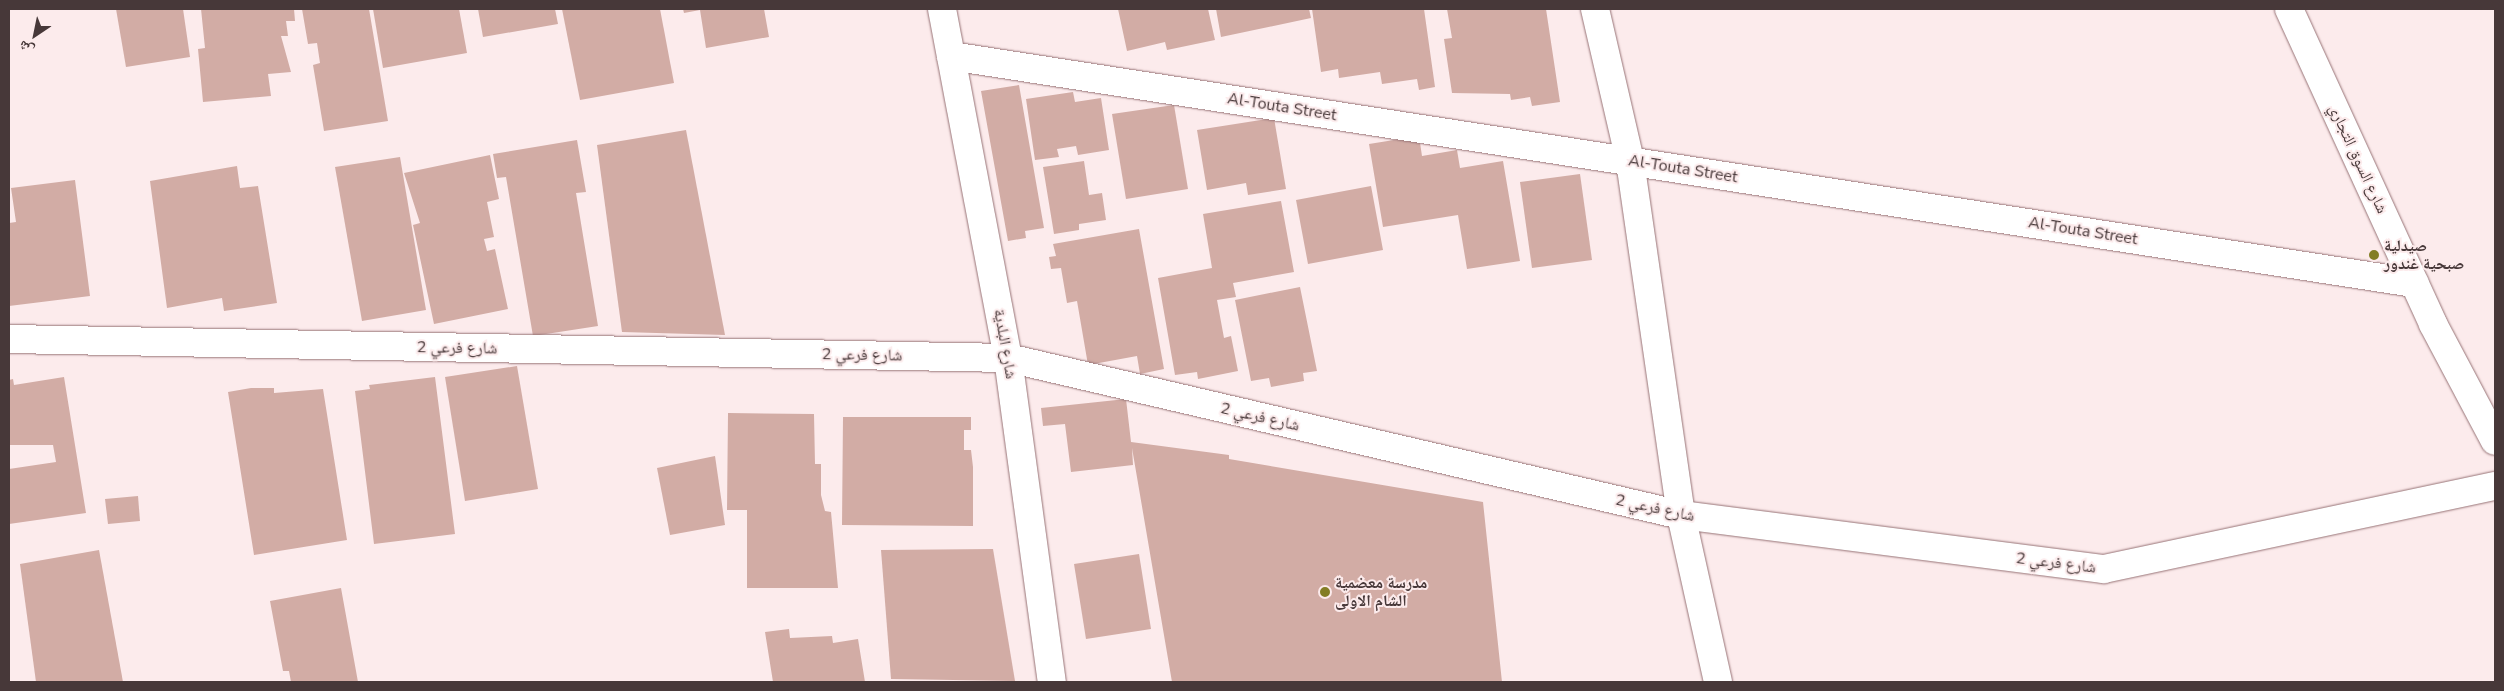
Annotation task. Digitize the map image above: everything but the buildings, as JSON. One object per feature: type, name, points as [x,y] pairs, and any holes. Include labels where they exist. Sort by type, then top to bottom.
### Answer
[{"type":"street","name":"شارع البلدية","points":[[942,9],[1008,358],[1052,682]]},
{"type":"street","points":[[1595,9],[1630,161],[1681,515],[1718,682]]},
{"type":"street","name":"شارع السوق التجاري","points":[[2289,9],[2414,282],[2495,442]]},
{"type":"street","name":"Al-Touta Street","points":[[951,56],[2414,282]]},
{"type":"street","name":"شارع فرعي 2","points":[[9,339],[1008,358],[1681,515],[2104,570],[2495,486]]},
{"type":"place","name":"صيدلية صبحية غندور","points":[[2374,255]]},
{"type":"place","name":"مدرسة معضمية الشام الاولى","points":[[1325,592]]}]
